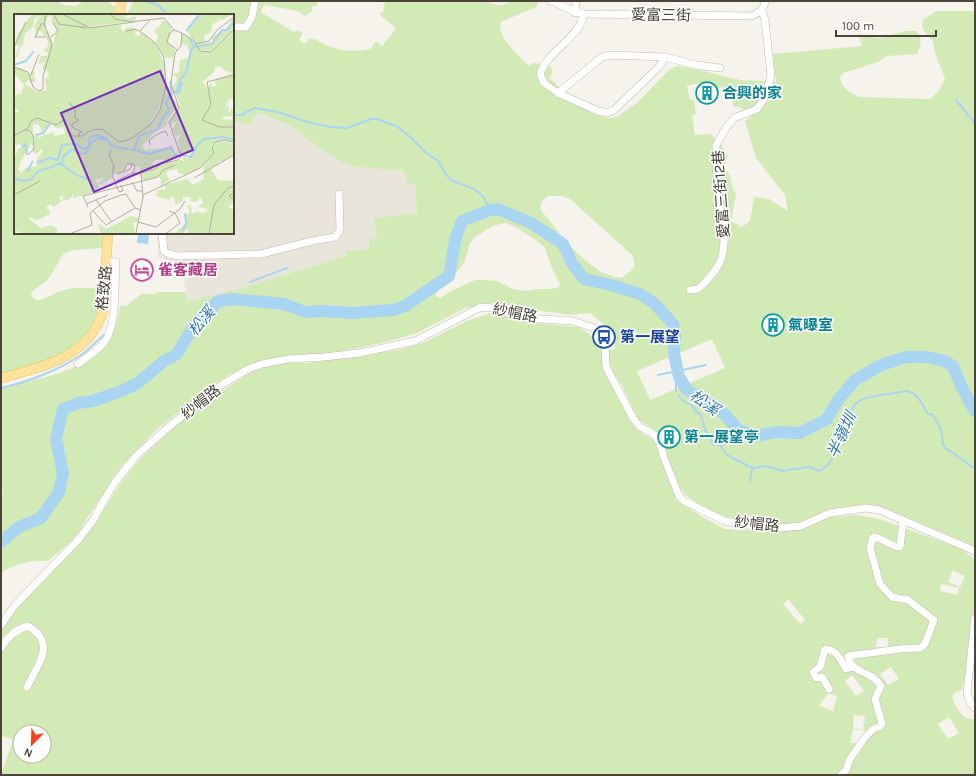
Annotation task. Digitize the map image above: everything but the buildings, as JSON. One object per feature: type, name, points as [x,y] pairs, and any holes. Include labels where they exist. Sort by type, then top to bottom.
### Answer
[{"type":"main road","points":[[120,14],[121,1]]},
{"type":"main road","name":"格致路","points":[[1,378],[38,368],[54,361],[69,354],[89,339],[98,325],[103,311],[108,234]]},
{"type":"street","points":[[234,27],[246,27],[252,17],[255,1]]},
{"type":"street","name":"愛富三街","points":[[551,1],[566,7],[575,13],[584,14],[751,16],[762,11]]},
{"type":"street","points":[[575,13],[576,1]]},
{"type":"street","points":[[762,11],[765,1]]},
{"type":"street","name":"愛富三街12巷","points":[[690,290],[698,289],[708,280],[718,268],[723,255],[724,222],[722,222],[717,183],[716,145],[734,118],[756,109],[764,99],[771,76],[765,20],[762,11]]},
{"type":"street","points":[[584,14],[583,21],[578,29],[543,65],[540,74],[544,83],[558,93],[598,111],[607,113],[614,110],[659,67],[665,57]]},
{"type":"street","points":[[558,93],[602,57],[611,55],[665,57],[696,65],[720,68]]},
{"type":"street","points":[[162,234],[164,251],[178,256],[261,254],[312,241],[335,237],[340,230],[339,194]]},
{"type":"street","points":[[78,364],[103,344],[110,332],[114,315],[116,262],[106,261]]},
{"type":"street","points":[[104,285],[114,286]]},
{"type":"street","name":"紗帽路","points":[[1,625],[15,605],[79,539],[94,519],[116,482],[136,456],[165,430],[223,384],[248,369],[262,364],[288,359],[360,353],[414,341],[470,312],[481,308],[492,308],[526,318],[573,322],[594,328],[605,345],[606,368],[633,418],[639,426],[655,435],[660,444],[679,496],[684,501],[704,511],[725,521],[752,526],[780,528],[801,526],[830,513],[866,508],[879,510],[975,551]]},
{"type":"street","points":[[841,775],[846,770],[850,759],[863,740],[873,728],[880,727],[882,724],[875,699],[882,686],[874,678],[852,667],[848,656],[900,649],[920,648],[925,644],[934,620],[908,600],[892,596],[880,584],[870,548],[873,537],[878,537],[896,548],[900,547],[903,521]]},
{"type":"street","points":[[975,618],[967,693],[970,702],[975,708]]},
{"type":"street","points":[[1,648],[5,642],[20,628],[28,626],[39,634],[44,641],[44,652],[27,687]]},
{"type":"street","points":[[829,689],[822,677],[816,678],[813,672],[820,667],[825,649],[834,651],[846,669],[852,667]]},
{"type":"shaded area","points":[[259,113],[292,126],[303,136],[341,161],[352,166],[405,171],[415,184],[417,213],[375,218],[378,238],[369,249],[345,251],[346,256],[245,287],[188,302],[182,265],[158,257],[157,234],[234,234],[234,120],[246,125],[251,123],[255,115]]},
{"type":"green space","points":[[1,1],[56,1],[65,5],[75,6],[85,1],[107,1],[115,7],[114,14],[14,14],[14,234],[104,234],[103,248],[74,250],[63,254],[48,279],[31,294],[34,299],[38,300],[71,288],[102,289],[102,302],[101,310],[95,324],[86,336],[74,346],[46,361],[1,373]]},
{"type":"green space","points":[[134,1],[317,1],[318,5],[312,7],[312,11],[305,16],[298,11],[265,5],[262,9],[262,13],[294,32],[296,30],[303,33],[299,40],[305,44],[310,38],[336,49],[355,51],[370,49],[376,41],[382,46],[396,28],[380,15],[380,12],[383,12],[385,1],[485,1],[497,5],[504,5],[510,1],[539,1],[536,7],[501,22],[500,27],[502,33],[509,46],[529,66],[533,63],[550,66],[553,72],[549,78],[566,93],[573,103],[604,117],[611,118],[618,116],[637,103],[669,70],[676,66],[697,69],[737,79],[776,82],[773,54],[862,46],[858,34],[880,38],[905,31],[916,31],[920,37],[920,45],[917,54],[887,56],[878,62],[843,73],[840,78],[842,84],[846,89],[858,97],[931,99],[939,90],[945,79],[935,53],[933,41],[923,30],[922,24],[924,19],[936,11],[975,11],[975,547],[882,507],[862,504],[785,525],[771,525],[718,515],[710,512],[684,494],[670,468],[661,434],[638,419],[623,388],[609,366],[608,350],[615,349],[613,332],[590,313],[571,315],[493,303],[465,308],[417,333],[390,341],[335,353],[247,367],[228,375],[155,431],[121,467],[73,540],[48,561],[24,563],[1,573],[1,499],[3,490],[1,488],[1,387],[44,378],[85,362],[96,354],[109,341],[115,326],[120,306],[126,306],[141,294],[156,294],[157,292],[186,292],[188,302],[245,287],[346,256],[345,251],[369,249],[369,240],[377,238],[374,218],[417,213],[415,184],[408,184],[404,171],[352,166],[341,162],[303,136],[292,126],[259,113],[255,115],[251,123],[246,125],[234,120],[234,14],[127,14]],"holes":[[[705,82],[706,89],[726,87],[733,88],[733,106],[742,108],[752,115],[745,121],[756,158],[785,195],[788,211],[769,199],[754,197],[750,221],[742,227],[731,222],[736,194],[732,186],[730,175],[725,170],[728,156],[722,146],[714,139],[712,134],[695,135],[692,115],[704,113],[696,114],[694,100],[690,100],[687,86]],[[548,196],[561,196],[570,199],[632,255],[635,263],[632,270],[621,278],[608,275],[593,267],[579,255],[542,212],[540,208],[542,201]],[[505,223],[516,227],[545,248],[560,285],[559,287],[526,291],[513,289],[497,281],[475,280],[440,298],[436,296],[438,288],[451,279],[464,263],[470,243],[474,238],[492,226]],[[712,339],[725,368],[650,400],[637,371]]]},
{"type":"green space","points":[[491,313],[508,316],[525,322],[578,327],[587,332],[600,345],[605,368],[630,421],[640,432],[654,440],[676,500],[709,521],[725,529],[776,532],[799,528],[830,517],[857,515],[879,519],[960,548],[972,557],[975,561],[975,604],[966,676],[961,690],[954,693],[952,696],[957,708],[966,718],[975,719],[975,775],[1,775],[12,743],[12,764],[52,764],[52,724],[12,724],[12,740],[3,736],[1,740],[1,628],[18,607],[89,533],[120,484],[138,461],[197,408],[251,372],[280,363],[307,363],[399,350],[423,343],[469,320]],"holes":[[[953,570],[965,576],[960,587],[948,582]],[[941,584],[959,588],[958,595],[940,591]],[[788,599],[805,620],[800,624],[783,604]],[[877,638],[888,638],[888,647],[876,647]],[[891,667],[899,679],[888,685],[880,674]],[[852,675],[864,691],[856,696],[845,681]],[[828,693],[837,696],[833,711],[819,706]],[[854,715],[865,716],[863,730],[853,728]],[[949,717],[959,733],[948,739],[938,724]],[[853,729],[866,731],[858,743],[850,743]]]},
{"type":"water","points":[[138,234],[149,234],[148,244],[137,243]]},
{"type":"waterway","name":"松溪","points":[[145,1],[158,5],[167,14]]},
{"type":"waterway","points":[[956,100],[975,123]]},
{"type":"waterway","name":"松溪","points":[[234,115],[241,115],[255,108],[277,112],[330,127],[347,128],[371,119],[377,119],[398,127],[425,152],[438,161],[451,180],[474,189],[483,196],[490,210]]},
{"type":"waterway","name":"松溪","points":[[1,542],[19,527],[41,518],[59,492],[63,473],[56,439],[63,409],[78,403],[93,401],[119,392],[138,383],[164,361],[177,354],[193,327],[218,301],[232,299],[284,304],[305,312],[322,311],[352,313],[393,310],[405,306],[449,276],[456,237],[462,221],[490,210],[498,209],[531,223],[563,244],[572,263],[584,279],[640,294],[654,303],[673,324],[675,335],[674,353],[679,377],[687,390],[719,409],[740,431],[755,436],[777,432],[800,433],[827,419],[838,400],[855,380],[881,365],[906,357],[927,357],[944,361],[953,366],[961,386],[975,411]]},
{"type":"waterway","points":[[250,282],[287,268]]},
{"type":"waterway","points":[[1,388],[33,379],[55,370],[84,353],[105,334]]},
{"type":"waterway","points":[[658,375],[706,365]]},
{"type":"waterway","name":"半嶺圳","points":[[676,391],[676,383],[679,377]]},
{"type":"waterway","name":"半嶺圳","points":[[679,396],[682,400],[691,405],[701,416],[705,429],[713,444],[721,446],[727,455],[752,468],[767,466],[782,471],[810,467],[818,471],[826,467],[832,459],[849,415],[859,401],[876,396],[907,391],[911,392],[917,397],[927,413],[933,415],[941,429],[943,444],[946,449],[975,468]]},
{"type":"waterway","points":[[750,481],[752,468]]},
{"type":"place","name":"合興的家","points":[[707,93]]},
{"type":"place","name":"雀客藏居","points":[[142,270]]},
{"type":"place","name":"氣曝室","points":[[773,325]]},
{"type":"place","name":"第一展望","points":[[604,337]]},
{"type":"place","name":"第一展望亭","points":[[669,437]]}]
